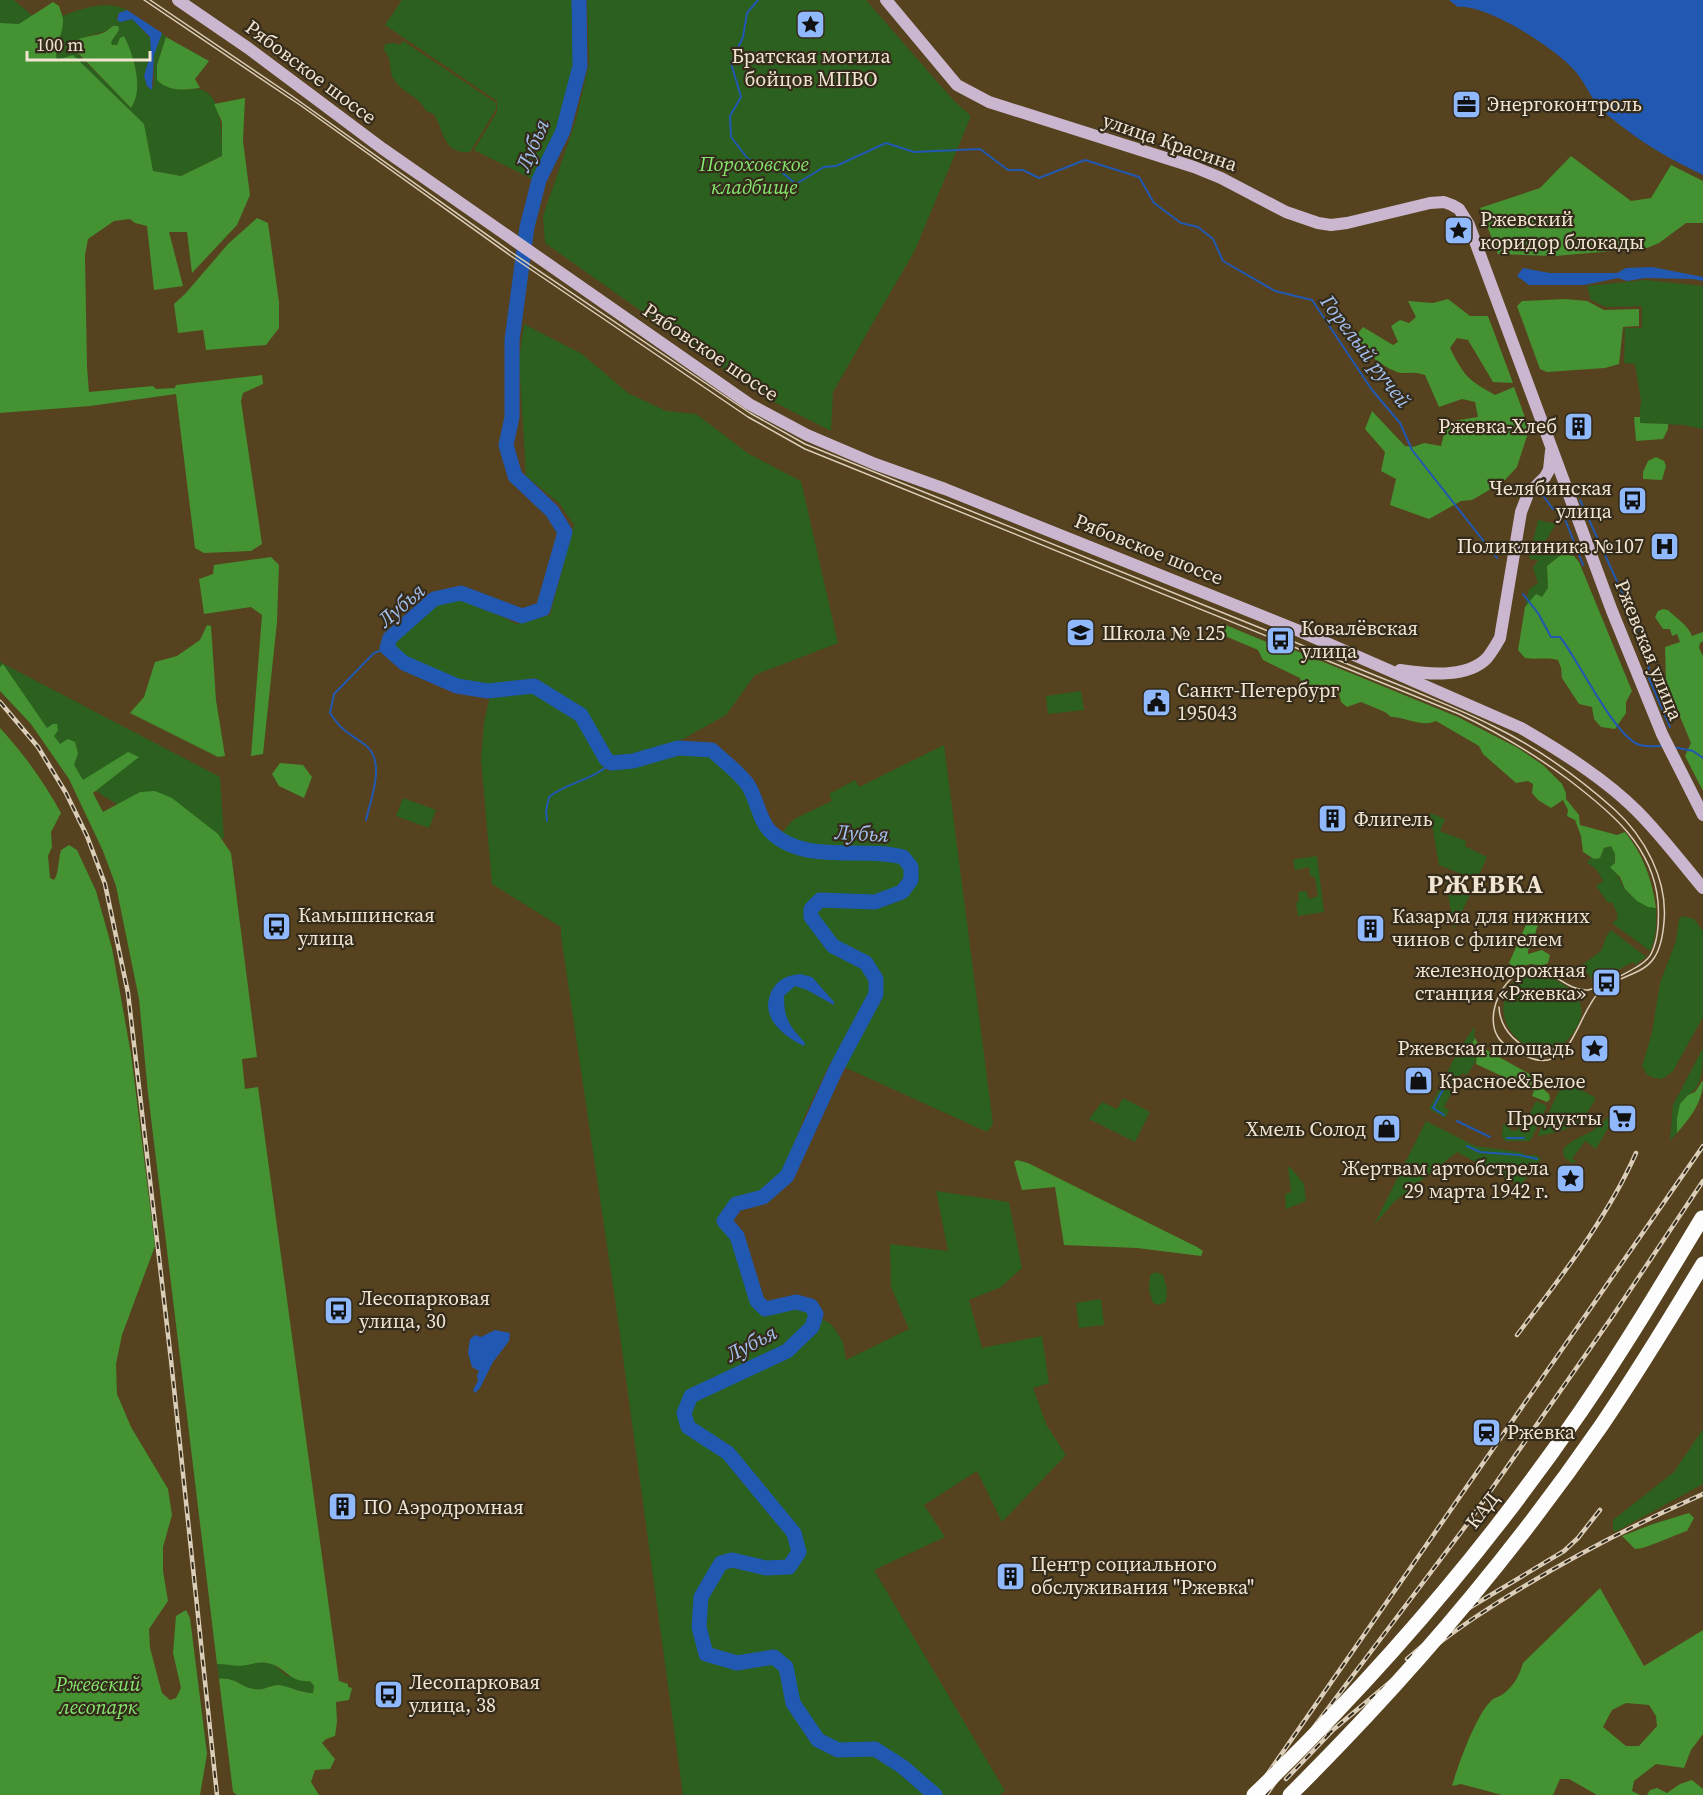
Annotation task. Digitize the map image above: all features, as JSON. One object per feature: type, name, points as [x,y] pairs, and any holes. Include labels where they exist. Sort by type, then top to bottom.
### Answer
[{"type":"highway","name":"КАД","points":[[1254,1795],[1358,1690],[1409,1633],[1500,1523],[1581,1412],[1702,1218]]},
{"type":"highway","points":[[1290,1795],[1428,1649],[1518,1538],[1601,1425],[1703,1264]]},
{"type":"main road","name":"Рябовское шоссе","points":[[178,0],[248,48],[383,149],[750,404],[807,435],[875,464],[945,489],[1297,630],[1521,728],[1553,747],[1635,809],[1703,888]]},
{"type":"main road","name":"улица Красина","points":[[886,0],[957,85],[989,102],[1194,167],[1221,178],[1286,212],[1318,223],[1331,225],[1347,223],[1430,203],[1444,202],[1459,209],[1469,225]]},
{"type":"main road","name":"Ржевская улица","points":[[1469,225],[1612,611],[1662,734],[1703,814]]},
{"type":"main road","points":[[1385,667],[1417,672],[1465,671],[1486,659],[1500,638],[1524,503],[1549,470],[1551,447]]},
{"type":"green space","points":[[0,0],[14,0],[58,38],[63,21],[62,16],[95,6],[119,7],[127,10],[120,12],[116,18],[123,22],[132,19],[150,38],[151,54],[144,77],[148,88],[154,87],[154,55],[162,33],[166,37],[157,65],[184,90],[198,89],[206,92],[212,98],[219,116],[222,156],[181,176],[152,171],[148,150],[78,221],[0,399]],"holes":[[[113,26],[119,30],[110,42],[112,46],[117,45],[120,38],[131,108],[78,54],[87,36],[104,32]]]},
{"type":"green space","points":[[402,0],[574,0],[575,66],[559,131],[534,180],[474,150],[497,112],[497,101],[385,25]]},
{"type":"green space","name":"Пороховское кладбище","points":[[587,0],[866,0],[954,101],[971,116],[915,250],[833,392],[831,431],[744,384],[545,243],[543,216],[575,123],[589,64]]},
{"type":"green space","points":[[53,2],[59,6],[63,20],[56,50],[57,60],[73,55],[144,124],[153,171],[181,176],[222,156],[222,122],[214,104],[245,98],[243,141],[250,195],[237,225],[192,273],[187,232],[169,232],[183,286],[154,290],[147,226],[130,219],[114,221],[88,239],[85,255],[89,392],[153,386],[156,389],[175,388],[176,385],[262,375],[263,384],[243,393],[241,401],[262,544],[251,551],[204,553],[195,548],[176,394],[90,406],[0,413],[0,23],[19,24]]},
{"type":"green space","points":[[113,26],[118,26],[119,30],[111,42],[112,45],[117,45],[120,38],[124,36],[136,72],[137,92],[131,108],[79,54],[70,49],[76,41],[105,32]]},
{"type":"green space","points":[[166,37],[209,61],[195,79],[200,88],[183,90],[172,88],[157,80],[157,65]]},
{"type":"green space","points":[[403,41],[496,103],[496,109],[470,152],[461,152],[450,146],[434,114],[426,111],[395,81],[391,73],[389,58],[384,50],[385,44],[400,45]]},
{"type":"green space","points":[[1571,156],[1631,201],[1651,198],[1671,165],[1703,181],[1703,223],[1686,223],[1659,243],[1647,248],[1555,256],[1498,254],[1480,208],[1540,188]]},
{"type":"green space","points":[[257,218],[268,223],[279,302],[279,328],[266,345],[206,350],[203,330],[178,333],[174,304],[228,244]]},
{"type":"green space","points":[[1645,280],[1703,286],[1703,429],[1684,425],[1639,423],[1641,400],[1635,364],[1624,363],[1625,328],[1642,328],[1642,306],[1606,307],[1591,300],[1587,286]]},
{"type":"green space","points":[[1448,299],[1470,316],[1488,316],[1513,383],[1493,382],[1468,340],[1457,338],[1450,348],[1468,376],[1486,390],[1495,395],[1514,387],[1526,420],[1527,436],[1517,467],[1503,482],[1472,500],[1461,501],[1429,519],[1390,505],[1396,479],[1381,471],[1385,452],[1365,429],[1372,411],[1405,446],[1413,447],[1424,443],[1441,446],[1447,422],[1478,417],[1475,402],[1462,399],[1439,407],[1425,375],[1400,373],[1391,369],[1352,340],[1363,327],[1393,345],[1398,342],[1391,326],[1400,320],[1409,323],[1416,317],[1408,301],[1433,303]]},
{"type":"green space","points":[[1565,299],[1587,301],[1604,310],[1639,309],[1639,326],[1623,327],[1619,364],[1605,368],[1547,372],[1540,369],[1517,306],[1522,301]]},
{"type":"green space","points":[[524,324],[582,354],[628,393],[666,411],[696,414],[749,454],[801,481],[838,643],[755,675],[726,715],[683,739],[632,757],[612,757],[585,712],[535,678],[488,687],[457,681],[399,654],[392,640],[420,612],[445,599],[463,598],[517,624],[550,615],[574,525],[559,503],[526,476],[519,360]]},
{"type":"green space","points":[[1634,417],[1640,417],[1640,423],[1668,424],[1663,439],[1636,441]]},
{"type":"green space","points":[[1656,457],[1664,461],[1666,466],[1662,480],[1643,479],[1643,472],[1648,461]]},
{"type":"green space","points":[[1538,520],[1556,524],[1541,548],[1549,554],[1559,549],[1562,554],[1547,566],[1548,588],[1542,598],[1536,595],[1525,607],[1529,589],[1538,583],[1533,568],[1538,560],[1529,559]]},
{"type":"green space","points":[[1562,554],[1574,556],[1579,562],[1632,691],[1626,702],[1626,713],[1615,729],[1601,727],[1594,719],[1592,707],[1579,704],[1562,678],[1558,660],[1525,658],[1518,650],[1525,607],[1536,594],[1542,597],[1548,588],[1547,566]]},
{"type":"green space","points":[[271,557],[279,565],[277,622],[263,754],[251,756],[262,615],[251,607],[204,614],[199,579],[213,574],[214,565]]},
{"type":"green space","points":[[1668,610],[1682,622],[1692,636],[1703,632],[1703,641],[1699,648],[1703,656],[1703,791],[1685,756],[1691,743],[1666,683],[1665,647],[1680,642],[1677,634],[1672,636],[1670,629],[1663,629],[1655,617],[1658,611]]},
{"type":"green space","points":[[1221,623],[1274,645],[1277,643],[1458,717],[1518,748],[1543,765],[1562,784],[1566,799],[1579,815],[1580,825],[1617,835],[1625,832],[1646,867],[1656,908],[1648,907],[1637,901],[1625,889],[1620,877],[1610,867],[1615,863],[1615,854],[1611,846],[1604,848],[1600,858],[1594,859],[1583,852],[1581,836],[1575,820],[1567,816],[1568,810],[1563,800],[1551,808],[1538,800],[1532,793],[1533,784],[1528,781],[1516,783],[1483,754],[1479,746],[1436,721],[1419,723],[1391,717],[1361,702],[1347,707],[1341,702],[1339,693],[1314,685],[1301,686],[1300,678],[1263,660],[1258,650],[1225,636],[1219,629]]},
{"type":"green space","points":[[207,625],[211,626],[216,700],[225,756],[218,757],[130,713],[144,697],[155,662],[177,656],[200,640]]},
{"type":"green space","points":[[0,662],[220,777],[224,838],[206,842],[143,819],[105,797],[68,771],[31,707],[0,690]]},
{"type":"green space","points":[[3,664],[47,728],[57,724],[58,730],[54,736],[60,744],[68,739],[75,742],[78,753],[74,765],[83,780],[128,752],[139,757],[93,793],[103,812],[140,792],[155,791],[172,798],[218,834],[231,853],[257,1057],[242,1059],[245,1089],[258,1087],[339,1681],[352,1688],[349,1700],[336,1702],[335,1736],[322,1743],[335,1759],[330,1769],[315,1770],[311,1782],[319,1795],[237,1795],[233,1792],[219,1679],[233,1680],[249,1688],[257,1689],[277,1685],[313,1693],[314,1686],[310,1681],[293,1678],[276,1666],[267,1663],[240,1666],[217,1664],[148,1093],[139,999],[116,886],[103,851],[69,779],[31,724],[0,691],[0,667]]},
{"type":"green space","points":[[1081,691],[1084,710],[1048,714],[1046,696]]},
{"type":"green space","points":[[533,693],[575,716],[607,771],[676,754],[710,755],[745,787],[763,832],[775,840],[794,819],[832,801],[829,794],[855,780],[859,787],[944,745],[993,1124],[987,1132],[831,1061],[805,1115],[783,1173],[761,1192],[734,1200],[724,1207],[718,1222],[733,1238],[753,1304],[763,1314],[796,1308],[808,1310],[832,1325],[843,1342],[846,1360],[909,1329],[891,1287],[890,1244],[948,1251],[936,1191],[1009,1202],[1022,1268],[1001,1287],[969,1300],[982,1348],[1042,1336],[1049,1383],[1033,1388],[1047,1426],[1066,1455],[1002,1522],[977,1471],[924,1505],[945,1537],[874,1570],[1005,1791],[999,1795],[683,1795],[561,927],[492,884],[481,759],[484,722],[490,696]]},
{"type":"green space","name":"Ржевский лесопарк","points":[[0,728],[33,769],[61,813],[51,832],[52,847],[48,856],[50,878],[54,880],[56,877],[61,850],[69,845],[77,850],[96,891],[112,948],[131,1054],[155,1246],[122,1335],[116,1364],[117,1394],[131,1427],[168,1489],[172,1515],[163,1547],[163,1571],[168,1601],[149,1629],[150,1648],[162,1693],[170,1700],[176,1698],[181,1688],[173,1653],[176,1616],[186,1610],[190,1618],[207,1754],[200,1795],[0,1795]]},
{"type":"green space","points":[[280,763],[303,765],[312,777],[304,798],[279,786],[272,774]]},
{"type":"green space","points":[[403,798],[436,810],[429,828],[396,816]]},
{"type":"green space","points":[[1430,813],[1445,819],[1440,831],[1466,841],[1465,846],[1487,857],[1477,880],[1439,865]]},
{"type":"green space","points":[[1611,846],[1615,854],[1614,871],[1625,889],[1639,901],[1656,908],[1655,935],[1650,951],[1612,923],[1618,919],[1616,916],[1618,915],[1612,902],[1608,903],[1596,886],[1603,881],[1600,875],[1587,863],[1604,848]]},
{"type":"green space","points":[[1317,856],[1324,912],[1298,916],[1296,903],[1299,901],[1298,892],[1306,891],[1309,899],[1318,896],[1315,878],[1310,875],[1309,867],[1295,870],[1293,861]]},
{"type":"green space","points":[[1446,881],[1471,892],[1454,929]]},
{"type":"green space","points":[[1539,912],[1543,917],[1537,927],[1528,954],[1542,950],[1550,955],[1548,963],[1542,966],[1531,964],[1513,968],[1509,963],[1529,918]]},
{"type":"green space","points":[[1683,916],[1694,919],[1703,931],[1703,1017],[1673,1071],[1661,1079],[1654,1078],[1647,1075],[1642,1066],[1652,1033],[1660,983],[1676,941],[1679,919]]},
{"type":"green space","points":[[1611,930],[1646,957],[1635,965],[1633,962],[1594,982],[1582,965],[1601,951]]},
{"type":"green space","points":[[1537,971],[1571,990],[1581,1005],[1578,1024],[1571,1036],[1560,1045],[1548,1049],[1524,1044],[1508,1026],[1504,1015],[1504,1003],[1508,990],[1514,982],[1520,976]]},
{"type":"green space","points":[[1475,1026],[1473,1041],[1477,1059],[1467,1075],[1462,1073],[1444,1107],[1449,1110],[1445,1118],[1429,1109],[1458,1051]]},
{"type":"green space","points":[[1475,1038],[1479,1046],[1533,1076],[1537,1084],[1549,1094],[1550,1099],[1547,1102],[1532,1096],[1534,1091],[1476,1064],[1477,1055],[1471,1051]]},
{"type":"green space","points":[[1703,1048],[1702,1068],[1697,1087],[1688,1095],[1677,1118],[1677,1133],[1670,1141],[1673,1105]]},
{"type":"green space","points":[[1703,1080],[1698,1102],[1677,1133],[1680,1104],[1688,1095],[1695,1092]]},
{"type":"green space","points":[[1567,1082],[1596,1098],[1585,1116],[1574,1126],[1539,1136],[1563,1083]]},
{"type":"green space","points":[[1123,1098],[1150,1112],[1135,1142],[1089,1119],[1102,1102],[1117,1109]]},
{"type":"green space","points":[[1536,1101],[1547,1106],[1530,1141],[1505,1141],[1502,1136],[1503,1124],[1509,1124],[1511,1131],[1519,1130],[1518,1122],[1525,1124]]},
{"type":"green space","points":[[1617,1106],[1619,1109],[1596,1149],[1585,1141],[1572,1159],[1577,1162],[1572,1163],[1564,1157],[1563,1150],[1572,1141],[1596,1128]]},
{"type":"green space","points":[[1426,1121],[1475,1146],[1536,1155],[1541,1159],[1520,1186],[1457,1152],[1394,1202],[1374,1225]]},
{"type":"green space","points":[[1017,1160],[1028,1163],[1197,1247],[1203,1251],[1201,1256],[1137,1248],[1064,1245],[1055,1187],[1022,1190],[1014,1162]]},
{"type":"green space","points":[[1288,1167],[1304,1184],[1306,1201],[1286,1209],[1285,1194],[1291,1192]]},
{"type":"green space","points":[[1156,1272],[1163,1275],[1167,1288],[1166,1302],[1159,1305],[1153,1303],[1149,1290],[1150,1275]]},
{"type":"green space","points":[[1101,1299],[1104,1325],[1079,1328],[1076,1303]]},
{"type":"green space","points":[[1703,1429],[1703,1484],[1615,1532],[1613,1520],[1674,1472]]},
{"type":"green space","points":[[1689,1513],[1694,1518],[1687,1531],[1646,1547],[1635,1549],[1622,1536],[1653,1524]]},
{"type":"green space","points":[[1600,1588],[1644,1666],[1703,1630],[1703,1734],[1691,1750],[1684,1768],[1656,1764],[1634,1781],[1632,1791],[1640,1795],[1597,1795],[1569,1779],[1560,1779],[1553,1795],[1502,1795],[1461,1784],[1452,1786],[1479,1717],[1492,1700],[1502,1695],[1513,1684],[1523,1663]],"holes":[[[1626,1703],[1649,1705],[1656,1716],[1657,1726],[1639,1746],[1626,1746],[1603,1727],[1612,1710]]]},
{"type":"green space","points":[[256,1661],[273,1664],[287,1676],[310,1681],[314,1686],[313,1693],[277,1685],[263,1689],[249,1688],[233,1680],[219,1679],[217,1664],[245,1665]]},
{"type":"green space","points":[[1692,1780],[1703,1789],[1703,1795],[1647,1795],[1650,1790],[1657,1788],[1667,1793],[1680,1784]]},
{"type":"water","points":[[1449,0],[1703,0],[1703,175],[1652,148],[1614,121],[1599,107],[1576,72],[1554,52],[1503,20],[1471,8],[1458,7]]},
{"type":"water","points":[[127,10],[162,33],[154,55],[152,90],[147,86],[144,76],[151,53],[150,37],[132,19],[121,22],[117,20],[119,13]]},
{"type":"water","points":[[1652,267],[1703,277],[1703,281],[1645,278],[1627,281],[1618,278],[1584,285],[1529,285],[1517,276],[1523,268],[1550,273],[1617,273],[1626,268]]},
{"type":"water","points":[[800,974],[812,977],[834,1002],[834,1005],[795,986],[784,996],[787,1017],[805,1043],[804,1046],[789,1038],[776,1026],[768,1004],[772,990],[778,982]]},
{"type":"water","points":[[495,1330],[510,1333],[509,1341],[493,1362],[480,1388],[475,1393],[473,1390],[478,1381],[479,1371],[472,1367],[468,1353],[470,1339],[475,1335],[481,1337]]},
{"type":"waterway","name":"Лубья","points":[[579,0],[580,66],[563,131],[539,180],[527,227],[512,340],[512,417],[506,445],[515,476],[552,511],[565,532],[543,609],[522,616],[461,593],[434,599],[390,638],[387,648],[404,663],[457,686],[488,691],[534,686],[581,715],[606,759],[611,763],[633,761],[678,748],[712,750],[748,785],[766,826],[784,841],[799,848],[816,851],[887,854],[903,857],[911,867],[911,880],[902,892],[875,902],[820,900],[811,909],[811,917],[833,946],[866,963],[876,979],[876,994],[836,1069],[787,1176],[763,1197],[736,1204],[724,1221],[737,1236],[757,1301],[765,1309],[796,1302],[811,1306],[816,1314],[812,1327],[787,1351],[691,1396],[684,1413],[688,1427],[728,1453],[794,1533],[799,1552],[789,1567],[766,1568],[732,1560],[721,1563],[701,1597],[699,1627],[706,1654],[737,1663],[774,1657],[786,1667],[793,1703],[818,1740],[838,1750],[875,1749],[903,1767],[935,1795]]},
{"type":"waterway","name":"Горелый ручей","points":[[758,0],[747,13],[743,37],[731,63],[741,97],[730,116],[731,137],[748,159],[778,169],[796,184],[824,167],[836,166],[886,143],[914,152],[980,149],[1008,170],[1023,170],[1039,178],[1085,160],[1139,177],[1154,203],[1181,223],[1198,227],[1213,239],[1223,261],[1275,291],[1312,300],[1372,390],[1400,423],[1412,450],[1497,558]]},
{"type":"waterway","points":[[1543,495],[1552,508],[1563,514],[1583,565]]},
{"type":"waterway","points":[[1580,500],[1650,654],[1648,676],[1670,727]]},
{"type":"waterway","name":"Горелый ручей","points":[[1523,594],[1538,613],[1551,637],[1560,637],[1568,648],[1597,697],[1619,728],[1640,745],[1664,746]]},
{"type":"waterway","points":[[366,820],[376,780],[375,760],[371,751],[342,728],[330,713],[334,694],[374,653],[387,648]]},
{"type":"waterway","name":"Горелый ручей","points":[[1673,747],[1693,751],[1703,758]]},
{"type":"waterway","points":[[547,821],[546,811],[549,797],[596,774],[611,763]]},
{"type":"waterway","points":[[1444,1115],[1433,1108],[1447,1082]]},
{"type":"waterway","points":[[1457,1121],[1490,1137]]},
{"type":"waterway","points":[[1507,1138],[1524,1138]]},
{"type":"waterway","points":[[1467,1146],[1480,1152],[1537,1159]]},
{"type":"tram line","points":[[144,0],[300,105],[511,256],[748,417],[805,449],[1459,714],[1516,744],[1569,780],[1614,818],[1639,847],[1648,864],[1658,902],[1656,942],[1651,954],[1644,962],[1616,978],[1587,990],[1572,987],[1550,974],[1535,969],[1518,973],[1510,979],[1498,997],[1493,1018],[1498,1037],[1507,1046],[1528,1057],[1543,1061],[1555,1058],[1572,1039],[1592,1001],[1600,991],[1643,969],[1654,958],[1662,936],[1664,906],[1658,875],[1652,860],[1635,833],[1614,809],[1586,785],[1541,753],[1509,734],[1441,702],[805,444],[750,413],[511,252],[292,96],[150,0]]},
{"type":"tram line","points":[[1499,1007],[1503,1024],[1519,1043],[1535,1050],[1547,1051],[1567,1044]]},
{"type":"railway","points":[[0,702],[38,747],[66,793],[87,836],[105,884],[128,993],[171,1360],[217,1795]]},
{"type":"railway","points":[[1253,1795],[1703,1146]]},
{"type":"railway","points":[[1517,1335],[1597,1225],[1636,1153]]},
{"type":"railway","points":[[1266,1795],[1317,1723],[1468,1523],[1612,1317],[1703,1181]]},
{"type":"railway","points":[[1327,1735],[1436,1645],[1501,1600],[1586,1551],[1703,1494]]},
{"type":"railway","points":[[1407,1659],[1464,1611],[1564,1551],[1578,1538],[1600,1510]]},
{"type":"railway","points":[[1286,1779],[1334,1729]]},
{"type":"place","name":"Братская могила бойцов МПВО","points":[[811,25]]},
{"type":"place","name":"Энергоконтроль","points":[[1466,104]]},
{"type":"place","name":"Ржевский коридор блокады","points":[[1459,230]]},
{"type":"place","name":"Ржевка-Хлеб","points":[[1578,426]]},
{"type":"place","name":"Челябинская улица","points":[[1633,500]]},
{"type":"place","name":"Поликлиника №107","points":[[1665,546]]},
{"type":"place","name":"Школа № 125","points":[[1081,633]]},
{"type":"place","name":"Ковалёвская улица","points":[[1280,640]]},
{"type":"place","name":"Санкт-Петербург 195043","points":[[1156,702]]},
{"type":"place","name":"Флигель","points":[[1333,819]]},
{"type":"place","name":"Камышинская улица","points":[[277,926]]},
{"type":"place","name":"Казарма для нижних чинов с флигелем","points":[[1371,928]]},
{"type":"place","name":"железнодорожная станция «Ржевка»","points":[[1607,982]]},
{"type":"place","name":"Ржевская площадь","points":[[1595,1048]]},
{"type":"place","name":"Красное&Белое","points":[[1418,1081]]},
{"type":"place","name":"Продукты","points":[[1623,1118]]},
{"type":"place","name":"Хмель Солод","points":[[1387,1129]]},
{"type":"place","name":"Жертвам артобстрела 29 марта 1942 г.","points":[[1570,1179]]},
{"type":"place","name":"Лесопарковая улица, 30","points":[[338,1310]]},
{"type":"place","name":"Ржевка","points":[[1486,1432]]},
{"type":"place","name":"ПО Аэродромная","points":[[342,1507]]},
{"type":"place","name":"Центр социального обслуживания \"Ржевка\"","points":[[1010,1576]]},
{"type":"place","name":"Лесопарковая улица, 38","points":[[388,1694]]},
{"type":"district","name":"РЖЕВКА","points":[[1486,884]]}]
